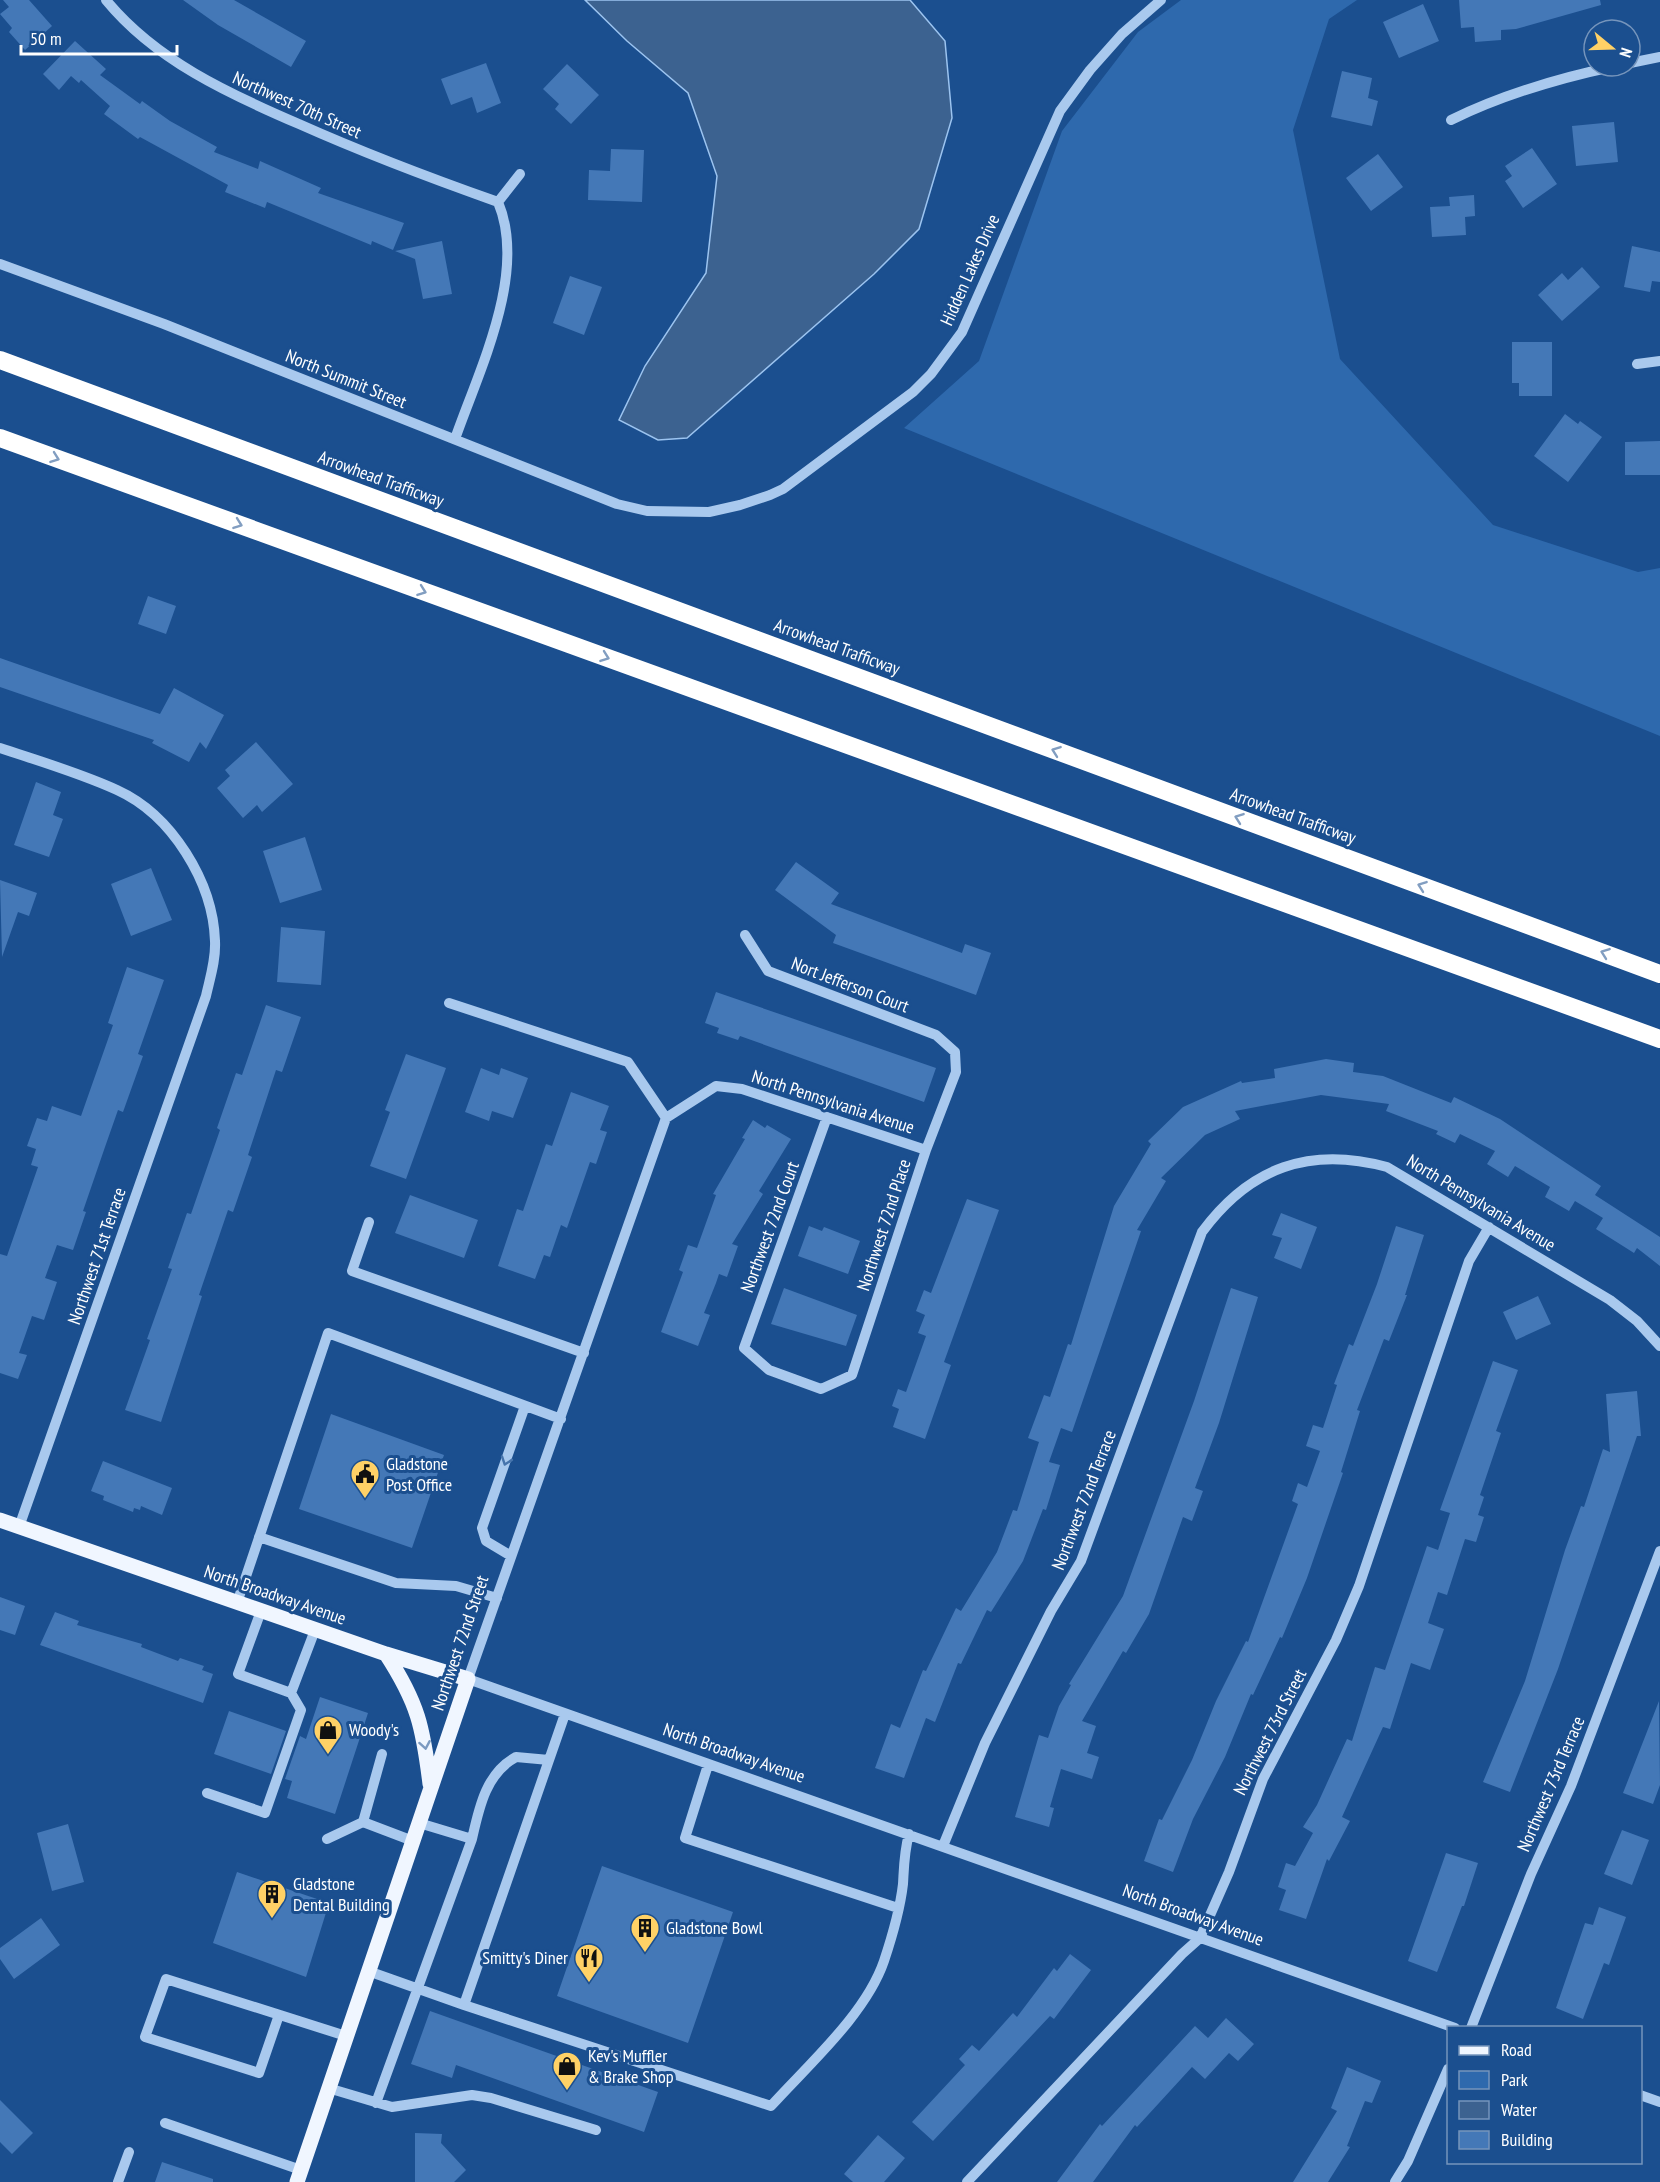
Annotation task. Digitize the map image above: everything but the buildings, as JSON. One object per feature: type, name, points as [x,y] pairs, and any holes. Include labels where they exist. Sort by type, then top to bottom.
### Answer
[{"type":"highway","name":"Arrowhead Trafficway","points":[[0,360],[1660,974]]},
{"type":"highway","points":[[0,438],[1660,1039]]},
{"type":"main road","name":"North Broadway Avenue","points":[[0,1520],[315,1630],[468,1679]]},
{"type":"main road","points":[[386,1654],[404,1682],[418,1713],[431,1787]]},
{"type":"main road","name":"Northwest 72nd Street","points":[[299,2176],[468,1679]]},
{"type":"street","name":"Northwest 70th Street","points":[[106,0],[144,39],[228,93],[382,161],[498,202]]},
{"type":"street","name":"Hidden Lakes Drive","points":[[682,513],[740,505],[783,489],[913,392],[931,374],[957,339],[974,309],[988,270],[1060,111],[1090,70],[1122,34],[1161,0]]},
{"type":"street","points":[[1642,61],[1660,57]]},
{"type":"street","points":[[1451,120],[1494,100],[1582,73]]},
{"type":"street","points":[[454,439],[503,298],[509,249],[505,218],[498,202],[520,174]]},
{"type":"street","name":"North Summit Street","points":[[0,264],[164,324],[617,504],[647,511],[682,513]]},
{"type":"street","points":[[1637,364],[1660,361]]},
{"type":"street","name":"Northwest 71st Terrace","points":[[0,748],[118,790],[148,811],[170,833],[195,866],[209,901],[215,941],[213,966],[206,996],[19,1527]]},
{"type":"street","name":"Nort Jefferson Court","points":[[745,935],[768,971],[936,1035],[956,1052]]},
{"type":"street","points":[[449,1004],[628,1062],[666,1118]]},
{"type":"street","name":"Northwest 72nd Place","points":[[852,1375],[926,1150],[956,1072],[956,1052]]},
{"type":"street","name":"North Pennsylvania Avenue","points":[[666,1118],[716,1086],[742,1089],[926,1150]]},
{"type":"street","name":"Northwest 72nd Court","points":[[827,1117],[744,1348],[769,1370],[821,1389],[852,1375]]},
{"type":"street","name":"Northwest 72nd Street","points":[[468,1679],[666,1118]]},
{"type":"street","name":"North Pennsylvania Avenue","points":[[1263,1175],[1283,1166],[1335,1157],[1362,1160],[1400,1172],[1610,1300],[1637,1321],[1660,1346]]},
{"type":"street","name":"Northwest 72nd Terrace","points":[[943,1846],[985,1743],[1051,1611],[1081,1561],[1202,1232],[1237,1192],[1263,1175]]},
{"type":"street","points":[[369,1222],[352,1271],[584,1353]]},
{"type":"street","name":"Northwest 73rd Street","points":[[967,2182],[1182,1954],[1200,1938],[1229,1872],[1263,1779],[1336,1640],[1359,1586],[1469,1261],[1489,1227]]},
{"type":"street","points":[[237,1603],[328,1334],[561,1419]]},
{"type":"street","points":[[511,1556],[486,1541],[482,1528],[525,1406]]},
{"type":"street","points":[[259,1538],[396,1583],[456,1586],[496,1598]]},
{"type":"street","name":"Northwest 73rd Terrace","points":[[1472,2026],[1531,1874],[1571,1786],[1660,1551]]},
{"type":"street","points":[[207,1793],[265,1813],[301,1710],[291,1693],[238,1674],[261,1611]]},
{"type":"street","points":[[291,1693],[315,1630]]},
{"type":"street","name":"North Broadway Avenue","points":[[468,1679],[1449,2026]]},
{"type":"street","points":[[465,2005],[565,1714]]},
{"type":"street","points":[[363,1822],[382,1754]]},
{"type":"street","points":[[376,2103],[471,1839],[480,1805],[494,1774],[516,1757],[549,1760]]},
{"type":"street","points":[[708,1765],[685,1838],[898,1908]]},
{"type":"street","points":[[327,1839],[363,1822],[412,1841]]},
{"type":"street","points":[[419,1823],[471,1839]]},
{"type":"street","points":[[368,1971],[771,2106],[849,2020],[875,1982],[884,1963],[898,1908],[903,1885],[903,1856],[909,1834]]},
{"type":"street","points":[[279,2015],[259,2073],[145,2037],[166,1979],[346,2036]]},
{"type":"street","points":[[1395,2182],[1408,2161],[1447,2073]]},
{"type":"street","points":[[328,2088],[392,2107],[472,2095],[491,2098],[596,2130]]},
{"type":"street","points":[[1642,2095],[1660,2102]]},
{"type":"street","points":[[165,2123],[299,2176]]},
{"type":"street","points":[[118,2182],[129,2152]]},
{"type":"green space","points":[[1181,0],[1357,0],[1329,19],[1293,130],[1340,359],[1493,525],[1638,572],[1660,568],[1660,736],[904,428],[979,361],[1062,131],[1138,32]]},
{"type":"water","points":[[585,0],[910,0],[945,41],[952,118],[919,229],[874,274],[687,438],[658,440],[619,420],[645,366],[706,273],[717,176],[688,93],[627,41]]},
{"type":"place","name":"Gladstone Post Office","points":[[365,1500]]},
{"type":"place","name":"Woody's","points":[[328,1756]]},
{"type":"place","name":"Gladstone Dental Building","points":[[272,1920]]},
{"type":"place","name":"Gladstone Bowl","points":[[645,1954]]},
{"type":"place","name":"Smitty's Diner","points":[[589,1984]]},
{"type":"place","name":"Kev's Muffler & Brake Shop","points":[[567,2092]]}]
